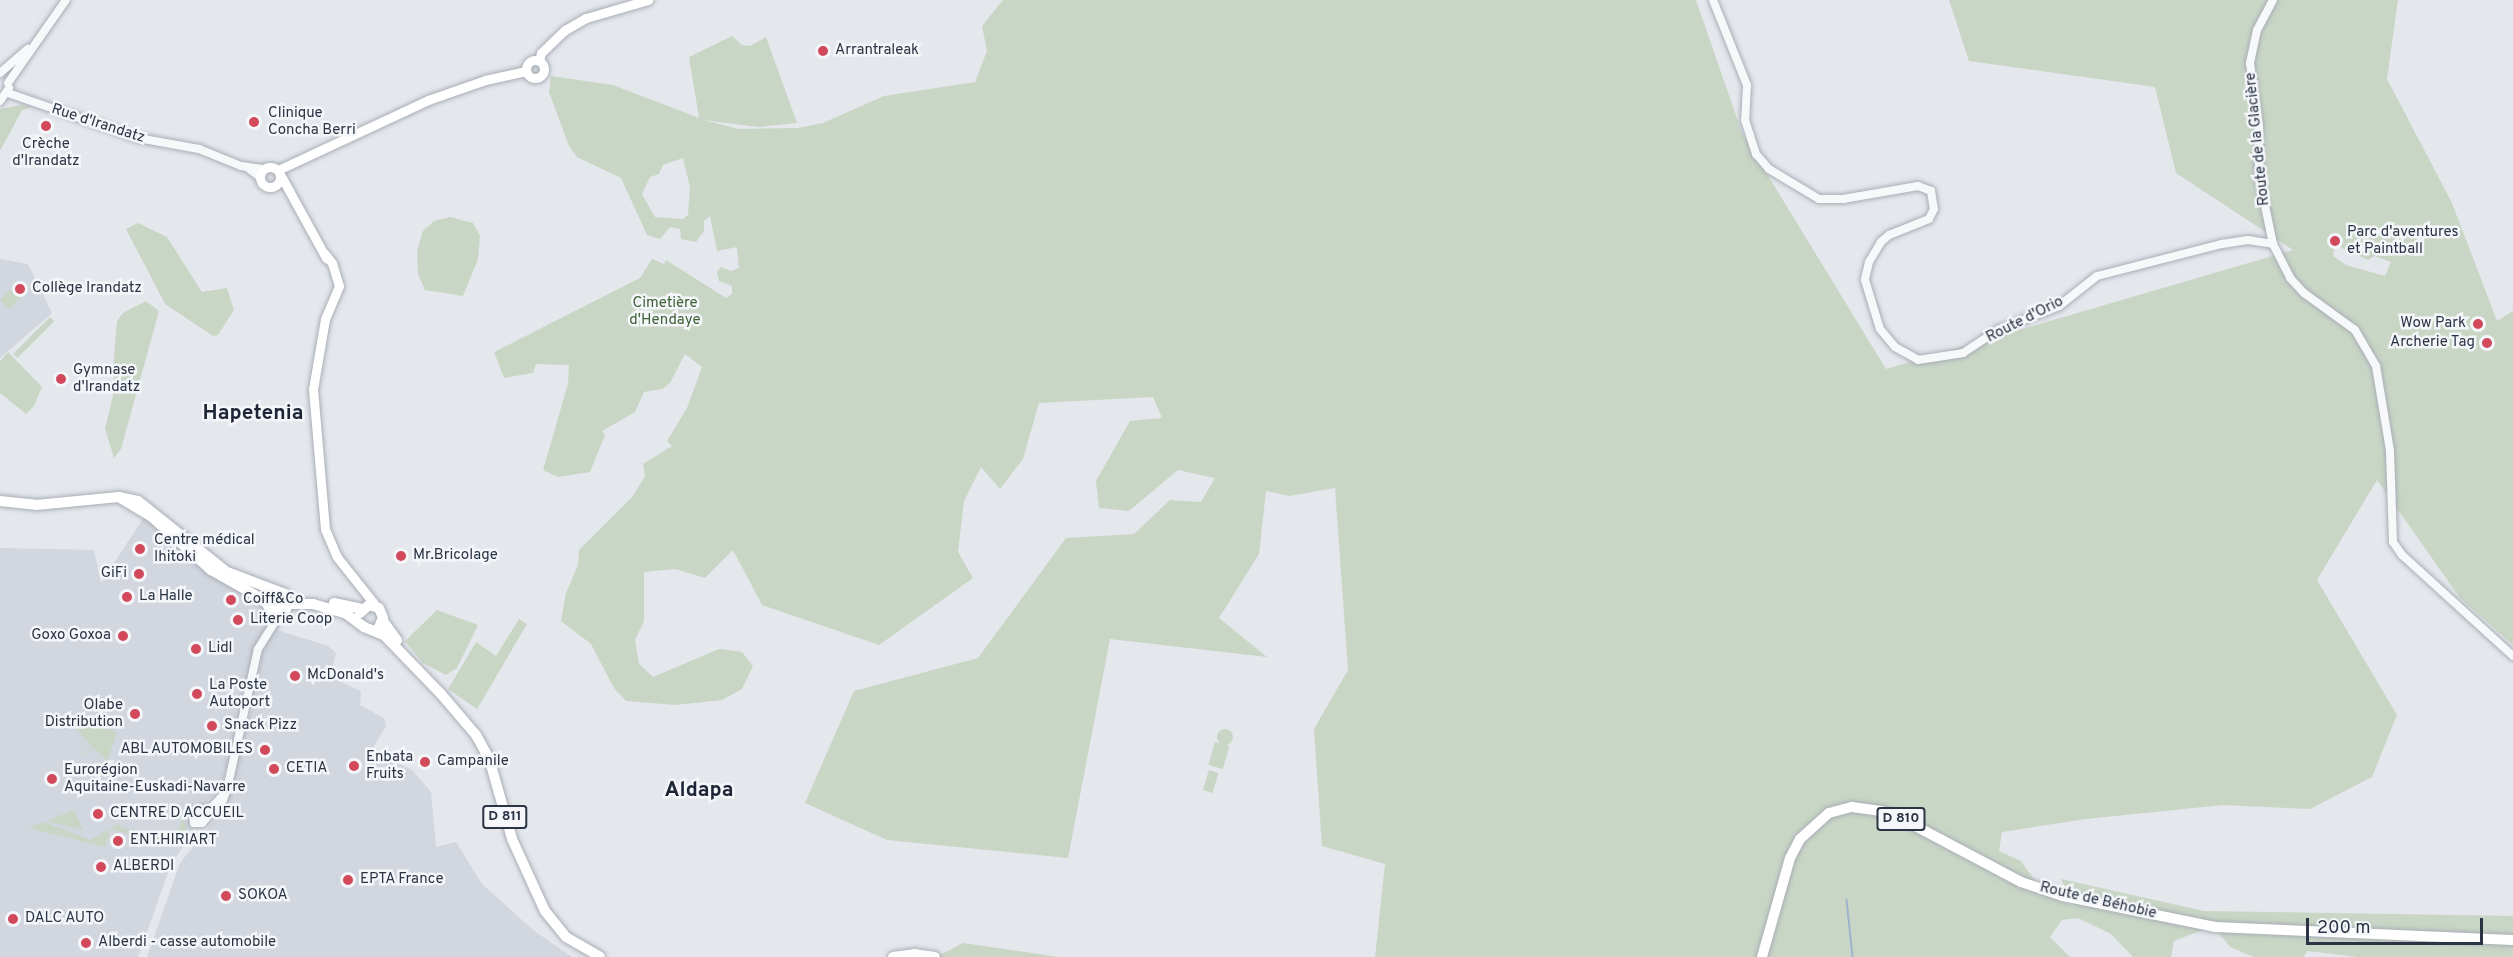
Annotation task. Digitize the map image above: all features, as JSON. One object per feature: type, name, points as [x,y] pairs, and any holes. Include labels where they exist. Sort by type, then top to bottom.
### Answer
[{"type":"main road","points":[[526,71],[533,78],[542,76],[544,68],[539,61],[541,53],[572,26],[648,0]]},
{"type":"main road","points":[[526,71],[530,62],[539,61]]},
{"type":"main road","points":[[262,173],[267,186],[286,175],[294,161],[428,100],[485,80],[526,71]]},
{"type":"main road","points":[[262,173],[279,177],[290,193],[325,254],[334,285],[313,388],[322,462],[323,514],[330,546],[366,593],[368,607],[359,621]]},
{"type":"main road","points":[[0,501],[36,505],[119,497],[145,505],[227,572],[273,593],[279,605]]},
{"type":"main road","points":[[119,497],[144,510],[211,570],[279,605],[368,607],[381,611],[383,621],[373,630],[359,621],[313,604],[279,605]]},
{"type":"main road","name":"D 811","points":[[383,621],[418,669],[483,746],[512,839],[545,911],[566,937],[600,957]]},
{"type":"main road","name":"D 811","points":[[373,630],[418,669]]},
{"type":"main road","name":"Route de Béhobie","points":[[1762,957],[1790,858],[1800,839],[1829,813],[1852,807],[1881,811],[1904,820],[2021,882],[2063,896],[2182,920],[2258,930],[2513,940]]},
{"type":"main road","points":[[893,957],[914,954],[935,957]]},
{"type":"street","points":[[0,101],[8,93],[8,83],[31,46],[66,0]]},
{"type":"street","name":"Route d'Orio","points":[[1713,0],[1747,85],[1744,112],[1756,154],[1769,169],[1820,198],[1843,199],[1918,186],[1930,191],[1934,209],[1929,219],[1889,235],[1881,242],[1869,262],[1865,280],[1880,329],[1895,347],[1918,360],[1945,359],[1963,352],[1998,330],[2059,306],[2088,279],[2097,276],[2222,244],[2248,240],[2273,244]]},
{"type":"street","name":"Route de la Glacière","points":[[2273,0],[2257,30],[2250,63],[2259,127],[2259,177],[2273,244],[2290,278],[2304,293],[2355,330],[2376,366],[2390,451],[2393,542],[2402,555],[2513,656]]},
{"type":"street","points":[[8,83],[0,74],[31,46]]},
{"type":"street","name":"Rue d'Irandatz","points":[[8,93],[138,138],[189,148],[262,173]]},
{"type":"street","points":[[204,814],[226,792],[258,649],[269,631],[279,605]]},
{"type":"shaded area","name":"Collège Irandatz","points":[[0,259],[28,264],[52,313],[0,358]]},
{"type":"shaded area","points":[[148,511],[221,575],[265,608],[286,618],[277,630],[328,646],[336,653],[330,677],[361,691],[360,705],[384,718],[386,726],[374,746],[378,753],[412,770],[431,792],[436,847],[456,842],[482,884],[533,930],[572,957],[147,957],[180,863],[221,812],[229,795],[255,695],[242,692],[233,746],[219,792],[197,808],[196,826],[170,867],[138,957],[0,957],[0,548],[94,550],[101,583]]},
{"type":"green space","name":"Cimetière d'Hendaye","points":[[1003,0],[1696,0],[1742,133],[1886,369],[2293,250],[2176,173],[2155,87],[1969,61],[1949,0],[2398,0],[2387,79],[2452,203],[2497,321],[2513,311],[2513,645],[2460,598],[2377,480],[2317,580],[2397,715],[2372,777],[2310,809],[2223,805],[2086,819],[2002,832],[1999,851],[2021,861],[2045,895],[2074,906],[2061,879],[2204,911],[2513,916],[2513,957],[2358,957],[2307,951],[2304,957],[2254,957],[2230,947],[2213,926],[2174,941],[2171,957],[2133,957],[2111,934],[2078,918],[2062,920],[2050,937],[2070,957],[1375,957],[1385,864],[1322,846],[1314,729],[1348,670],[1335,488],[1289,496],[1266,491],[1259,554],[1219,618],[1267,657],[1110,639],[1068,858],[887,840],[805,803],[854,691],[978,658],[1066,538],[1134,534],[1170,500],[1201,502],[1215,478],[1178,470],[1129,511],[1099,508],[1096,481],[1130,421],[1162,418],[1153,397],[1039,403],[1023,459],[1000,489],[981,467],[964,501],[958,552],[973,578],[879,645],[762,605],[733,550],[705,578],[675,569],[644,572],[644,621],[635,640],[639,664],[653,677],[719,649],[742,652],[753,666],[742,689],[722,700],[675,705],[626,701],[614,688],[591,644],[561,621],[566,593],[578,565],[579,550],[633,496],[645,476],[643,464],[672,446],[667,441],[687,408],[702,367],[685,354],[670,383],[662,389],[644,392],[635,412],[602,431],[605,435],[590,472],[558,477],[543,470],[568,384],[569,365],[536,364],[533,373],[504,378],[494,352],[640,278],[652,259],[664,264],[666,260],[726,298],[732,294],[732,286],[719,281],[717,272],[721,267],[731,271],[739,268],[737,247],[717,251],[710,216],[704,221],[704,231],[696,242],[681,239],[680,229],[670,227],[660,239],[647,235],[621,178],[577,157],[569,146],[549,92],[551,76],[613,85],[699,118],[689,57],[732,36],[742,45],[750,46],[766,37],[797,123],[758,127],[703,120],[739,129],[798,128],[823,123],[884,96],[975,82],[987,51],[982,26]],"holes":[[[683,158],[690,187],[688,215],[683,219],[655,217],[642,194],[650,177],[659,174],[663,165]],[[2335,245],[2368,260],[2374,256],[2391,262],[2385,276],[2346,265],[2333,256]]]},
{"type":"green space","points":[[21,105],[31,107],[22,110],[0,151],[0,109]]},
{"type":"green space","points":[[450,217],[473,223],[480,236],[478,259],[463,296],[425,290],[418,274],[417,251],[423,231],[434,221]]},
{"type":"green space","points":[[138,223],[167,237],[202,292],[227,288],[234,310],[218,335],[213,336],[165,304],[126,229]]},
{"type":"green space","points":[[13,287],[22,296],[9,309],[0,300]]},
{"type":"green space","points":[[146,301],[159,311],[121,449],[114,458],[105,429],[115,387],[113,371],[117,321],[123,313]]},
{"type":"green space","points":[[50,317],[54,321],[17,358],[13,354]]},
{"type":"green space","points":[[8,352],[42,387],[34,406],[26,414],[0,393],[0,361]]},
{"type":"green space","points":[[437,610],[478,625],[457,668],[446,675],[423,663],[405,641]]},
{"type":"green space","points":[[519,619],[527,624],[477,709],[448,689],[476,642],[496,656]]},
{"type":"green space","points":[[65,717],[117,732],[107,761],[113,763],[110,773],[107,769],[110,765],[94,748],[79,758],[92,746]]},
{"type":"green space","points":[[1222,729],[1228,729],[1233,737],[1231,743],[1222,745],[1217,740],[1217,734]]},
{"type":"green space","points":[[1215,742],[1229,746],[1223,769],[1208,765]]},
{"type":"green space","points":[[1209,770],[1219,773],[1212,793],[1203,790]]},
{"type":"green space","points":[[74,810],[83,830],[49,820]]},
{"type":"green space","points":[[178,815],[184,820],[187,829],[176,846],[111,829],[105,847],[29,828],[44,822],[90,840],[121,823],[120,827],[171,841],[177,837],[181,820]]},
{"type":"green space","points":[[963,943],[1059,957],[936,957]]},
{"type":"waterway","points":[[1847,900],[1853,957]]},
{"type":"place","name":"Arrantraleak","points":[[823,51]]},
{"type":"place","name":"Clinique Concha Berri","points":[[254,122]]},
{"type":"place","name":"Crèche d'Irandatz","points":[[46,126]]},
{"type":"place","name":"Parc d'aventures et Paintball","points":[[2335,241]]},
{"type":"place","name":"Collège Irandatz","points":[[20,289]]},
{"type":"place","name":"Wow Park","points":[[2478,324]]},
{"type":"place","name":"Archerie Tag","points":[[2487,343]]},
{"type":"place","name":"Gymnase d'Irandatz","points":[[61,379]]},
{"type":"place","name":"Centre médical Ihitoki","points":[[140,549]]},
{"type":"place","name":"Mr.Bricolage","points":[[401,556]]},
{"type":"place","name":"GiFi","points":[[139,574]]},
{"type":"place","name":"La Halle","points":[[127,597]]},
{"type":"place","name":"Coiff&Co","points":[[231,600]]},
{"type":"place","name":"Literie Coop","points":[[238,620]]},
{"type":"place","name":"Goxo Goxoa","points":[[123,636]]},
{"type":"place","name":"Lidl","points":[[196,649]]},
{"type":"place","name":"McDonald's","points":[[295,676]]},
{"type":"place","name":"La Poste Autoport","points":[[197,694]]},
{"type":"place","name":"Olabe Distribution","points":[[135,714]]},
{"type":"place","name":"Snack Pizz","points":[[212,726]]},
{"type":"place","name":"ABL AUTOMOBILES","points":[[265,750]]},
{"type":"place","name":"Campanile","points":[[425,762]]},
{"type":"place","name":"Enbata Fruits","points":[[354,766]]},
{"type":"place","name":"CETIA","points":[[274,769]]},
{"type":"place","name":"Eurorégion Aquitaine-Euskadi-Navarre","points":[[52,779]]},
{"type":"place","name":"CENTRE D ACCUEIL","points":[[98,814]]},
{"type":"place","name":"ENT.HIRIART","points":[[118,841]]},
{"type":"place","name":"ALBERDI","points":[[101,867]]},
{"type":"place","name":"EPTA France","points":[[348,880]]},
{"type":"place","name":"SOKOA","points":[[226,896]]},
{"type":"place","name":"DALC AUTO","points":[[13,919]]},
{"type":"place","name":"Alberdi - casse automobile","points":[[86,943]]},
{"type":"district","name":"Hapetenia","points":[[253,414]]},
{"type":"district","name":"Aldapa","points":[[699,791]]}]
